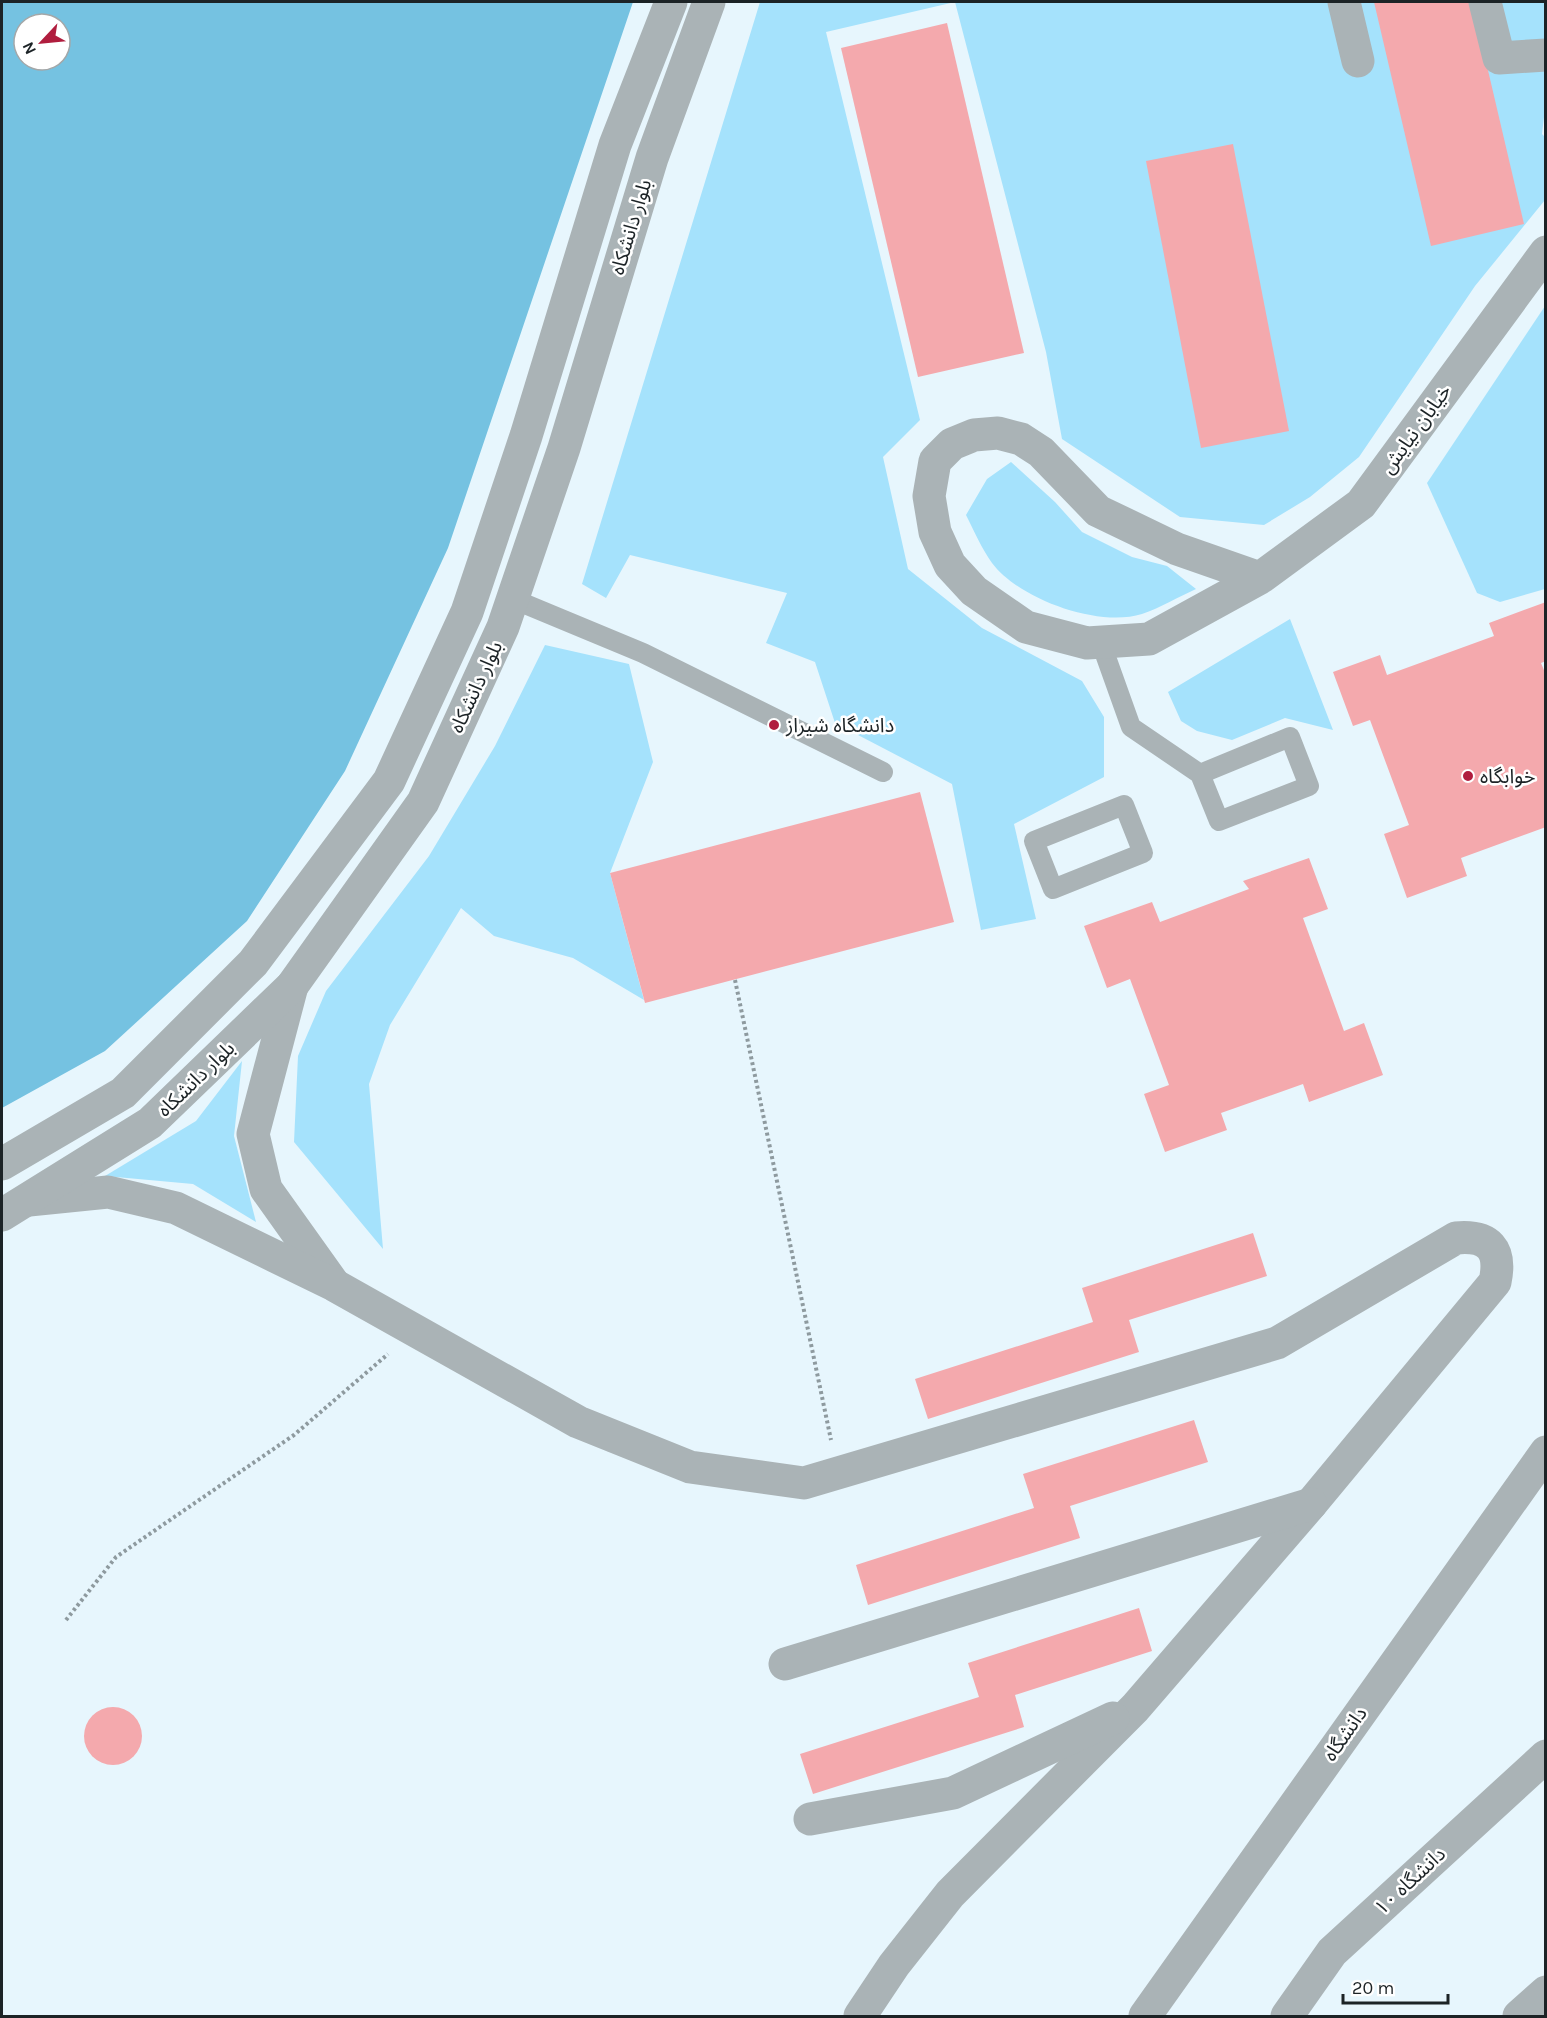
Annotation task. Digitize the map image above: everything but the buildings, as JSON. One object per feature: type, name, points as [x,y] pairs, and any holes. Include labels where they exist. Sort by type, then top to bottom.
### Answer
[{"type":"street","name":"بلوار دانشکاه","points":[[2,1164],[123,1093],[253,963],[389,781],[466,612],[526,436],[615,145],[671,2]]},
{"type":"street","name":"بلوار دانشکاه","points":[[15,1207],[150,1123],[292,986],[423,802],[503,627],[564,448],[652,158],[709,2]]},
{"type":"street","points":[[1344,2],[1358,61]]},
{"type":"street","points":[[1485,2],[1499,58],[1545,55]]},
{"type":"street","name":"خیابان نیایش","points":[[1260,578],[1177,549],[1098,511],[1041,452],[1021,439],[998,433],[974,435],[952,444],[935,461],[929,496],[935,532],[950,564],[974,591],[1026,627],[1087,643],[1149,639],[1260,578],[1361,504],[1545,252]]},
{"type":"street","points":[[292,986],[253,1134],[266,1188],[334,1285]]},
{"type":"street","points":[[15,1207],[108,1192],[176,1208],[334,1285],[578,1422],[690,1467],[804,1483],[1277,1343],[1456,1238],[1474,1237],[1491,1246],[1499,1264],[1495,1282],[1311,1504],[1135,1708],[950,1894],[894,1965],[860,2016]]},
{"type":"street","name":"دانشگاه","points":[[1145,2016],[1545,1452]]},
{"type":"street","points":[[785,1664],[1311,1504]]},
{"type":"street","points":[[810,1820],[953,1793],[1135,1708]]},
{"type":"street","name":"۱۰ دانشگاه","points":[[1287,2016],[1332,1952],[1545,1756]]},
{"type":"street","points":[[1519,2016],[1545,1992]]},
{"type":"lane","points":[[513,599],[643,653],[883,772]]},
{"type":"lane","points":[[1101,642],[1131,726],[1200,774],[1220,821],[1309,786],[1290,738],[1200,774]]},
{"type":"lane","points":[[1124,805],[1143,853],[1053,889],[1034,841],[1124,805]]},
{"type":"path","points":[[735,980],[838,1473]]},
{"type":"path","points":[[66,1620],[116,1557],[294,1435],[416,1330]]},
{"type":"shaded area","points":[[2,2],[633,2],[448,548],[345,771],[247,921],[105,1051],[2,1108]]},
{"type":"shaded area","points":[[760,2],[955,2],[826,32],[920,420],[883,457],[908,569],[982,628],[1082,681],[1104,717],[1104,777],[1014,824],[1036,919],[981,930],[952,784],[835,723],[815,662],[766,643],[787,593],[630,555],[606,598],[582,584]]},
{"type":"shaded area","points":[[955,2],[1545,2],[1546,100],[1542,134],[1545,137],[1545,200],[1475,286],[1359,457],[1310,497],[1264,525],[1180,517],[1062,439],[1046,352]]},
{"type":"shaded area","points":[[1545,306],[1545,589],[1500,602],[1477,593],[1427,483]]},
{"type":"shaded area","points":[[1011,462],[1055,502],[1082,532],[1132,557],[1167,566],[1196,589],[1149,612],[1124,617],[1104,617],[1082,614],[1061,607],[1021,588],[1004,576],[992,563],[966,515],[987,479]]},
{"type":"shaded area","points":[[1290,619],[1333,730],[1285,718],[1232,740],[1197,731],[1181,721],[1168,692]]},
{"type":"shaded area","points":[[545,645],[629,664],[653,762],[610,873],[644,1000],[573,958],[494,936],[461,908],[390,1025],[369,1084],[383,1249],[294,1142],[298,1056],[326,991],[429,856],[495,746]]},
{"type":"shaded area","points":[[242,1061],[234,1136],[256,1222],[193,1184],[105,1176],[196,1121]]},
{"type":"place","name":"دانشگاه شیراز","points":[[774,725]]},
{"type":"place","name":"خوابگاه","points":[[1468,776]]}]
